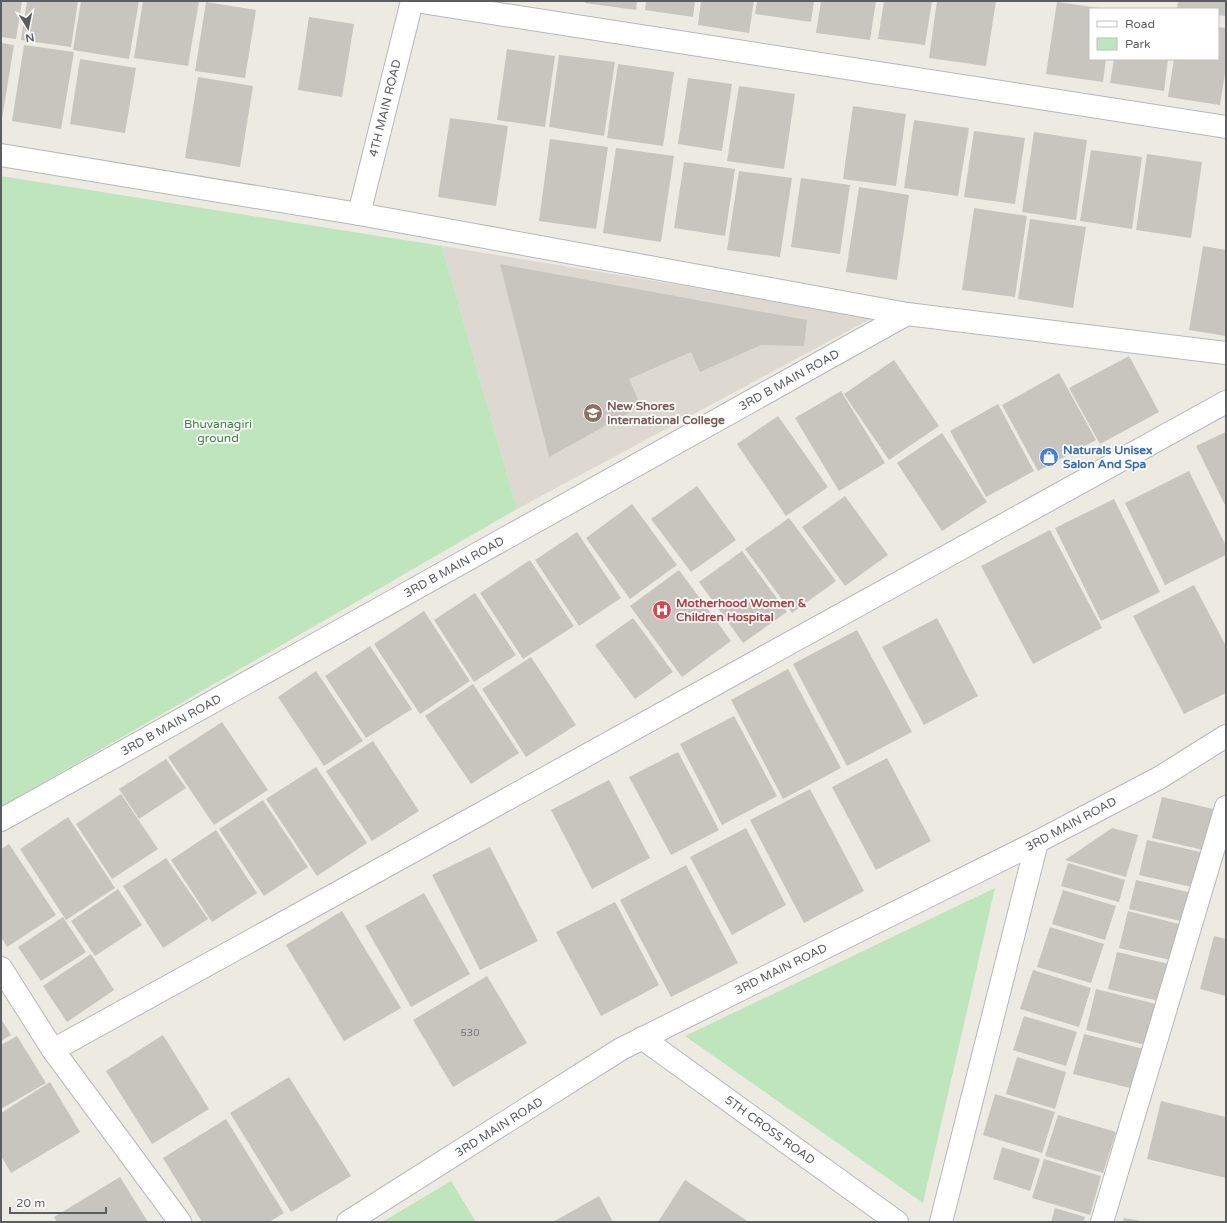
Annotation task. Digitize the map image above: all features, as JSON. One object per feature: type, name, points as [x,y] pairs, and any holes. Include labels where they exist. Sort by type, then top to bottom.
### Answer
[{"type":"street","name":"4TH MAIN ROAD","points":[[359,214],[412,1]]},
{"type":"street","points":[[415,1],[1226,127]]},
{"type":"street","points":[[1,155],[359,214],[907,314],[1226,353]]},
{"type":"street","name":"3RD B MAIN ROAD","points":[[1,820],[907,314]]},
{"type":"street","points":[[53,1050],[1226,402]]},
{"type":"street","name":"3RD MAIN ROAD","points":[[348,1222],[642,1038],[1037,842],[1159,778],[1226,736]]},
{"type":"street","points":[[1102,1222],[1226,807]]},
{"type":"street","points":[[941,1222],[1037,842]]},
{"type":"street","points":[[1,968],[53,1050],[180,1222]]},
{"type":"street","name":"5TH CROSS ROAD","points":[[642,1038],[897,1222]]},
{"type":"shaded area","name":"New Shores International College","points":[[442,246],[874,317],[517,509]]},
{"type":"green space","name":"Bhuvanagiri ground","points":[[1,176],[442,246],[517,509],[1,807]]},
{"type":"green space","points":[[995,888],[923,1203],[685,1036]]},
{"type":"green space","points":[[451,1181],[476,1222],[382,1222]]},
{"type":"building","points":[[1,1],[22,1],[16,39],[1,37]]},
{"type":"building","points":[[27,1],[78,1],[71,47],[21,40]]},
{"type":"building","points":[[81,1],[139,1],[129,59],[73,50]]},
{"type":"building","points":[[143,1],[199,1],[188,66],[134,58]]},
{"type":"building","points":[[585,1],[637,1],[636,10],[585,3]]},
{"type":"building","points":[[646,1],[695,1],[693,17],[645,10]]},
{"type":"building","points":[[701,1],[754,1],[749,33],[698,25]]},
{"type":"building","points":[[757,1],[814,1],[811,22],[755,14]]},
{"type":"building","points":[[821,1],[876,1],[870,40],[816,33]]},
{"type":"building","points":[[884,1],[932,1],[925,45],[878,39]]},
{"type":"building","points":[[937,1],[996,1],[986,66],[929,58]]},
{"type":"building","points":[[1178,1],[1226,1],[1226,16],[1219,15],[1219,8],[1177,8]]},
{"type":"building","points":[[206,2],[256,10],[245,78],[195,71]]},
{"type":"building","points":[[1057,2],[1099,8],[1089,8],[1089,60],[1106,60],[1103,82],[1046,74]]},
{"type":"building","points":[[309,17],[354,24],[342,97],[298,90]]},
{"type":"building","points":[[1219,27],[1226,28],[1226,67],[1220,105],[1168,97],[1174,60],[1219,60]]},
{"type":"building","points":[[1,43],[14,45],[2,119],[1,119]]},
{"type":"building","points":[[24,45],[74,52],[61,129],[12,121]]},
{"type":"building","points":[[507,49],[555,56],[545,127],[497,120]]},
{"type":"building","points":[[559,55],[615,62],[604,136],[549,127]]},
{"type":"building","points":[[80,59],[136,68],[125,133],[70,124]]},
{"type":"building","points":[[1114,60],[1168,60],[1164,91],[1110,83]]},
{"type":"building","points":[[618,64],[674,72],[663,146],[607,138]]},
{"type":"building","points":[[198,77],[253,86],[240,167],[185,158]]},
{"type":"building","points":[[688,78],[732,84],[722,151],[678,144]]},
{"type":"building","points":[[739,86],[795,94],[784,169],[727,161]]},
{"type":"building","points":[[853,106],[906,114],[896,186],[843,179]]},
{"type":"building","points":[[450,118],[508,126],[496,206],[438,197]]},
{"type":"building","points":[[914,120],[969,128],[958,196],[904,188]]},
{"type":"building","points":[[974,131],[1025,138],[1015,204],[964,197]]},
{"type":"building","points":[[1034,132],[1087,140],[1076,220],[1022,212]]},
{"type":"building","points":[[550,139],[608,147],[596,229],[539,221]]},
{"type":"building","points":[[616,148],[674,156],[661,242],[603,233]]},
{"type":"building","points":[[1091,150],[1142,157],[1132,229],[1080,221]]},
{"type":"building","points":[[1147,154],[1202,162],[1191,238],[1136,230]]},
{"type":"building","points":[[684,162],[735,169],[725,236],[674,228]]},
{"type":"building","points":[[739,171],[792,178],[780,257],[727,250]]},
{"type":"building","points":[[801,178],[850,185],[840,254],[791,247]]},
{"type":"building","points":[[859,187],[909,195],[897,280],[846,272]]},
{"type":"building","points":[[974,208],[1027,216],[1015,297],[962,290]]},
{"type":"building","points":[[1030,219],[1086,227],[1073,308],[1018,299]]},
{"type":"building","points":[[1203,246],[1226,250],[1226,336],[1189,330]]},
{"type":"building","points":[[500,264],[807,320],[804,346],[761,345],[700,372],[691,352],[629,379],[641,406],[549,457]]},
{"type":"building","points":[[1129,356],[1159,412],[1100,444],[1069,388]]},
{"type":"building","points":[[894,360],[939,426],[889,460],[844,394]]},
{"type":"building","points":[[1059,373],[1096,440],[1038,471],[1002,405]]},
{"type":"building","points":[[841,391],[885,463],[839,491],[795,418]]},
{"type":"building","points":[[998,404],[1034,471],[986,497],[950,431]]},
{"type":"building","points":[[778,416],[828,487],[786,516],[737,444]]},
{"type":"building","points":[[1226,432],[1226,507],[1196,446]]},
{"type":"building","points":[[942,433],[987,502],[942,531],[897,463]]},
{"type":"building","points":[[1189,471],[1226,546],[1226,555],[1165,585],[1125,503]]},
{"type":"building","points":[[697,486],[736,540],[691,572],[651,519]]},
{"type":"building","points":[[845,496],[888,555],[845,586],[802,527]]},
{"type":"building","points":[[1114,499],[1160,592],[1101,621],[1055,528]]},
{"type":"building","points":[[632,504],[677,565],[630,599],[586,538]]},
{"type":"building","points":[[789,518],[836,581],[792,613],[745,549]]},
{"type":"building","points":[[1050,530],[1102,628],[1033,664],[981,566]]},
{"type":"building","points":[[577,532],[621,598],[579,626],[535,560]]},
{"type":"building","points":[[742,551],[787,612],[743,643],[699,582]]},
{"type":"building","points":[[530,560],[574,626],[523,659],[480,593]]},
{"type":"building","points":[[679,570],[731,641],[682,677],[630,606]]},
{"type":"building","points":[[1194,585],[1226,646],[1226,693],[1184,714],[1133,616]]},
{"type":"building","points":[[475,593],[516,655],[474,682],[434,620]]},
{"type":"building","points":[[424,611],[470,681],[420,714],[374,644]]},
{"type":"building","points":[[633,618],[673,672],[635,699],[595,645]]},
{"type":"building","points":[[937,618],[978,696],[924,725],[882,647]]},
{"type":"building","points":[[857,630],[912,732],[847,766],[793,664]]},
{"type":"building","points":[[370,646],[412,709],[366,738],[325,676]]},
{"type":"building","points":[[531,657],[576,725],[526,757],[482,689]]},
{"type":"building","points":[[788,669],[841,768],[783,799],[731,700]]},
{"type":"building","points":[[316,671],[363,741],[324,766],[278,697]]},
{"type":"building","points":[[473,684],[519,753],[471,784],[425,716]]},
{"type":"building","points":[[734,716],[777,796],[722,825],[680,744]]},
{"type":"building","points":[[222,722],[268,790],[214,825],[168,757]]},
{"type":"building","points":[[373,741],[419,811],[372,841],[326,771]]},
{"type":"building","points":[[678,752],[719,830],[671,855],[629,777]]},
{"type":"building","points":[[887,758],[931,841],[876,870],[832,787]]},
{"type":"building","points":[[166,759],[186,788],[139,819],[119,789]]},
{"type":"building","points":[[316,767],[367,843],[317,876],[266,799]]},
{"type":"building","points":[[609,780],[650,858],[592,889],[551,810]]},
{"type":"building","points":[[810,789],[864,891],[804,923],[750,820]]},
{"type":"building","points":[[121,794],[158,849],[112,879],[76,824]]},
{"type":"building","points":[[1162,797],[1213,809],[1203,850],[1152,838]]},
{"type":"building","points":[[263,800],[308,867],[264,896],[219,829]]},
{"type":"building","points":[[68,817],[115,888],[66,920],[20,849]]},
{"type":"building","points":[[746,828],[786,905],[732,935],[690,857]]},
{"type":"building","points":[[1112,828],[1138,835],[1126,877],[1065,860]]},
{"type":"building","points":[[216,830],[257,893],[212,922],[171,860]]},
{"type":"building","points":[[1147,840],[1205,853],[1196,888],[1139,875]]},
{"type":"building","points":[[9,844],[56,915],[7,947],[1,937],[1,849]]},
{"type":"building","points":[[490,847],[538,941],[480,970],[432,875]]},
{"type":"building","points":[[166,858],[208,919],[163,948],[123,886]]},
{"type":"building","points":[[1068,863],[1125,880],[1119,902],[1061,886]]},
{"type":"building","points":[[686,865],[738,963],[671,997],[620,900]]},
{"type":"building","points":[[1136,880],[1192,893],[1185,922],[1129,909]]},
{"type":"building","points":[[118,889],[142,925],[95,956],[71,921]]},
{"type":"building","points":[[1063,890],[1116,906],[1105,940],[1052,924]]},
{"type":"building","points":[[424,893],[470,974],[411,1007],[365,926]]},
{"type":"building","points":[[615,902],[659,985],[601,1016],[556,932]]},
{"type":"building","points":[[342,911],[401,1008],[344,1041],[286,945]]},
{"type":"building","points":[[1128,911],[1179,924],[1170,960],[1119,948]]},
{"type":"building","points":[[63,917],[86,952],[41,981],[18,947]]},
{"type":"building","points":[[1050,927],[1104,944],[1091,983],[1037,967]]},
{"type":"building","points":[[1214,936],[1226,939],[1226,996],[1200,989]]},
{"type":"building","points":[[1117,952],[1169,964],[1159,1001],[1108,989]]},
{"type":"building","points":[[91,954],[114,990],[67,1022],[43,986]]},
{"type":"building","points":[[1033,970],[1091,988],[1079,1027],[1020,1009]]},
{"type":"building","points":[[487,976],[527,1043],[453,1087],[413,1020]]},
{"type":"building","points":[[1096,989],[1156,1004],[1145,1045],[1086,1030]]},
{"type":"building","points":[[1024,1016],[1077,1032],[1066,1066],[1013,1050]]},
{"type":"building","points":[[1,1019],[11,1035],[1,1041]]},
{"type":"building","points":[[1084,1034],[1144,1049],[1134,1089],[1073,1074]]},
{"type":"building","points":[[163,1035],[209,1109],[152,1144],[106,1071]]},
{"type":"building","points":[[17,1036],[46,1083],[1,1109],[1,1045]]},
{"type":"building","points":[[1017,1057],[1066,1072],[1055,1109],[1006,1094]]},
{"type":"building","points":[[289,1077],[351,1176],[291,1212],[230,1113]]},
{"type":"building","points":[[50,1082],[80,1132],[11,1173],[1,1156],[1,1113]]},
{"type":"building","points":[[995,1094],[1055,1112],[1042,1153],[983,1135]]},
{"type":"building","points":[[1161,1101],[1226,1117],[1226,1178],[1147,1159]]},
{"type":"building","points":[[1058,1115],[1116,1132],[1103,1173],[1045,1156]]},
{"type":"building","points":[[226,1119],[284,1213],[269,1222],[202,1222],[163,1158]]},
{"type":"building","points":[[1002,1147],[1040,1159],[1030,1191],[993,1179]]},
{"type":"building","points":[[1044,1159],[1101,1176],[1090,1215],[1032,1198]]},
{"type":"building","points":[[120,1177],[148,1222],[57,1222],[54,1217]]},
{"type":"building","points":[[685,1180],[749,1222],[658,1222]]},
{"type":"building","points":[[599,1196],[613,1222],[553,1222]]},
{"type":"building","points":[[1055,1208],[1085,1217],[1083,1222],[1051,1222]]},
{"type":"building","points":[[1124,1218],[1141,1221],[1141,1222],[1123,1222]]},
{"type":"place","name":"New Shores International College","points":[[593,413]]},
{"type":"place","name":"Naturals Unisex Salon And Spa","points":[[1049,457]]},
{"type":"place","name":"Motherhood Women & Children Hospital","points":[[662,610]]}]
